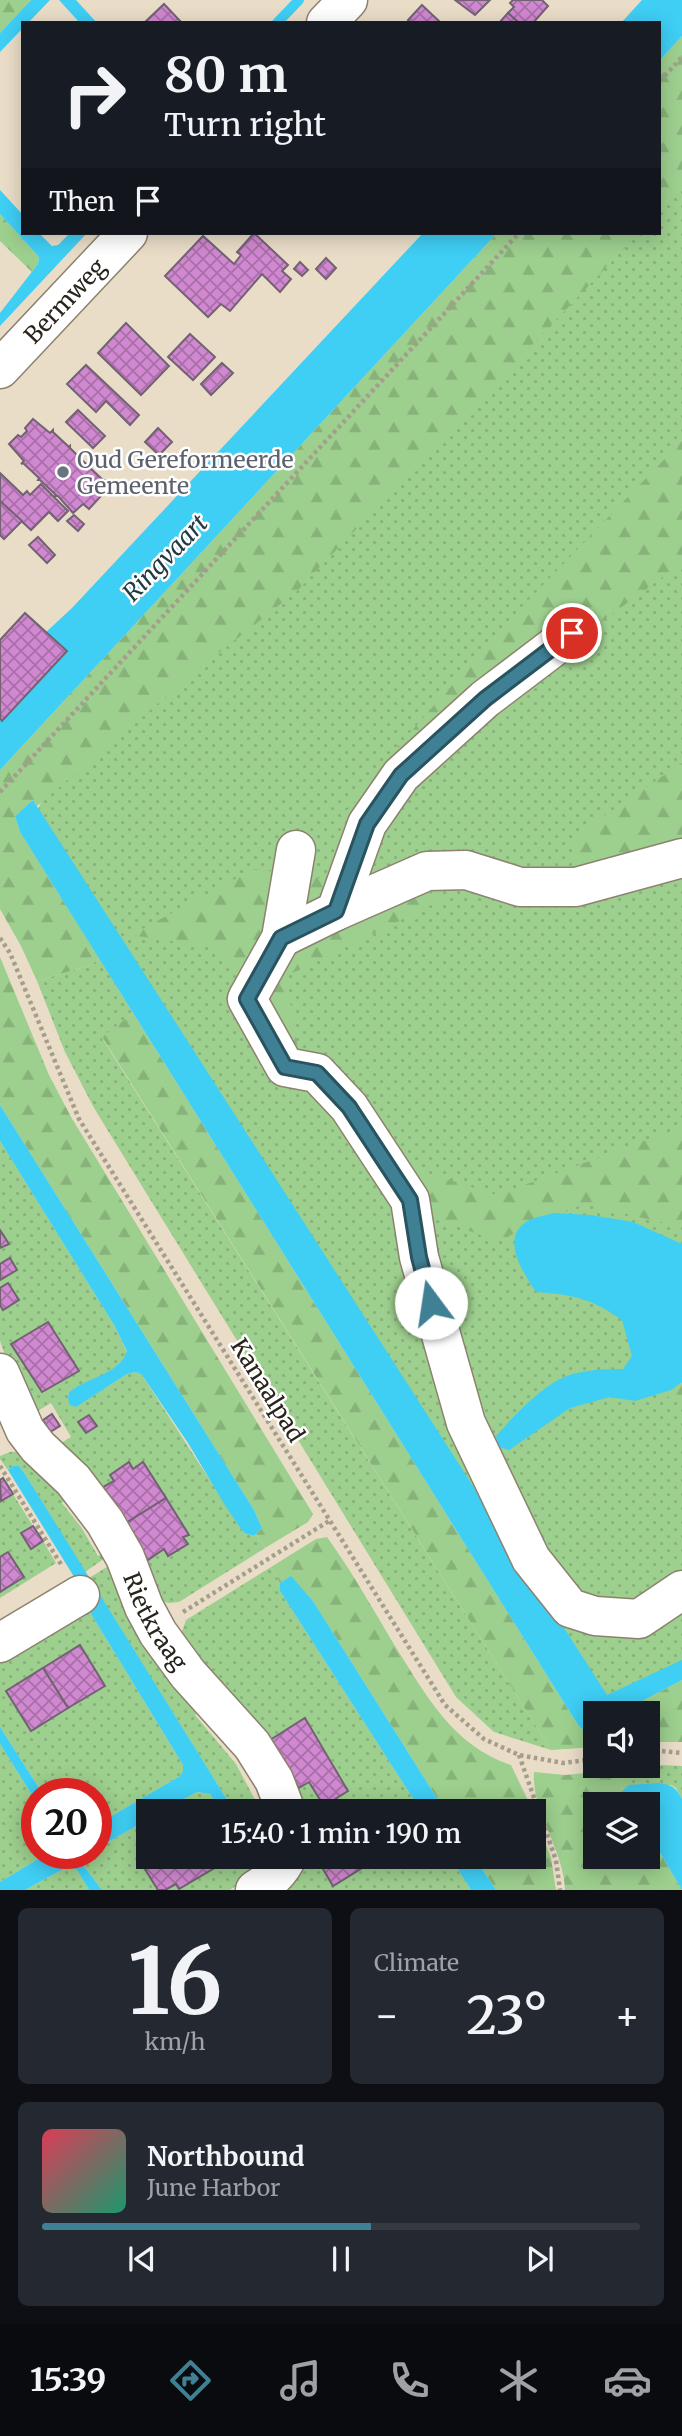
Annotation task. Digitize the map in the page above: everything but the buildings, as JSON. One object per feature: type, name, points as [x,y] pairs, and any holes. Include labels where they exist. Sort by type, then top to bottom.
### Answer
[{"type":"street","points":[[328,21],[348,0]]},
{"type":"street","name":"Bermweg","points":[[0,369],[126,235]]},
{"type":"street","points":[[336,911],[367,824],[401,775],[485,699],[572,633]]},
{"type":"street","points":[[296,850],[281,938],[247,999],[285,1067],[317,1073],[349,1107],[410,1200],[419,1257],[466,1423],[531,1559],[570,1608],[595,1616],[639,1619],[682,1590]]},
{"type":"street","points":[[281,938],[427,871],[466,870],[520,887],[576,887],[682,858]]},
{"type":"street","name":"Rietkraag","points":[[0,1373],[13,1437],[38,1447],[73,1480],[105,1522],[125,1557],[144,1607],[156,1629],[182,1668],[252,1745],[274,1780],[281,1799]]},
{"type":"street","points":[[0,1643],[73,1585]]},
{"type":"street","points":[[255,1890],[281,1869]]},
{"type":"path","points":[[661,79],[682,57]]},
{"type":"path","points":[[0,792],[517,235]]},
{"type":"path","name":"Kanaalpad","points":[[0,938],[10,953],[79,1119],[445,1706],[484,1739],[519,1755],[563,1763],[583,1760]]},
{"type":"path","points":[[0,1466],[73,1585]]},
{"type":"path","points":[[156,1629],[329,1521]]},
{"type":"path","points":[[660,1751],[682,1753]]},
{"type":"path","points":[[519,1755],[556,1860],[560,1890]]},
{"type":"green space","points":[[0,0],[31,0],[0,33]]},
{"type":"green space","points":[[682,36],[682,187],[661,210],[661,59]]},
{"type":"green space","points":[[682,59],[682,1671],[617,1701],[595,1701],[33,819],[107,669],[516,235],[661,235],[661,82]]},
{"type":"green space","points":[[0,214],[39,257],[32,272],[0,241]]},
{"type":"green space","points":[[495,235],[637,235],[297,591],[195,672],[37,806],[33,800],[15,816],[20,832],[99,958],[91,965],[37,981],[0,909],[0,770]]},
{"type":"green space","points":[[682,441],[682,563],[339,813],[514,615]]},
{"type":"green space","points":[[682,763],[682,848],[579,870],[572,863],[573,845],[586,828]]},
{"type":"green space","points":[[254,869],[450,896],[286,976],[299,1055],[218,948],[131,935]]},
{"type":"green space","points":[[0,957],[49,1075],[71,1117],[313,1514],[308,1522],[265,1548],[256,1534],[262,1528],[254,1510],[0,1105]]},
{"type":"green space","points":[[99,958],[133,1013],[102,1038],[551,1750],[494,1732],[456,1697],[94,1108],[65,1052],[37,981],[91,965]]},
{"type":"green space","points":[[133,1013],[583,1730],[583,1748],[551,1750],[102,1037]]},
{"type":"green space","points":[[682,1127],[682,1227],[584,1204],[497,1241],[445,1222],[409,1167],[497,1195]]},
{"type":"green space","points":[[0,1141],[114,1325],[127,1352],[112,1370],[74,1388],[69,1392],[68,1398],[77,1406],[127,1374],[136,1372],[142,1375],[244,1533],[254,1536],[256,1534],[265,1548],[179,1602],[157,1600],[55,1447],[71,1437],[51,1403],[31,1415],[15,1382],[0,1341],[0,1305],[3,1310],[19,1299],[8,1283],[0,1288],[0,1280],[17,1270],[10,1258],[0,1264],[0,1248],[8,1244],[0,1230]],"holes":[[[58,1337],[79,1371],[42,1392],[11,1344],[17,1340]],[[143,1462],[188,1535],[183,1537],[187,1544],[168,1555],[164,1549],[148,1560],[103,1487],[114,1481],[110,1474],[129,1463],[133,1469]]]},
{"type":"green space","points":[[682,1382],[682,1403],[660,1393],[671,1390]]},
{"type":"green space","points":[[21,1451],[71,1495],[62,1503],[81,1527],[98,1556],[109,1550],[111,1554],[85,1572],[19,1466],[8,1470],[0,1459],[0,1456],[10,1452]]},
{"type":"green space","points":[[13,1494],[33,1526],[22,1533],[31,1549],[43,1541],[56,1563],[0,1598],[0,1592],[24,1577],[8,1551],[0,1556],[0,1500]]},
{"type":"green space","points":[[327,1537],[443,1717],[473,1745],[511,1765],[527,1799],[437,1799],[313,1601],[291,1577],[280,1583],[271,1567],[316,1539]]},
{"type":"green space","points":[[115,1562],[203,1706],[195,1715],[236,1764],[255,1799],[227,1799],[89,1578]]},
{"type":"green space","points":[[271,1567],[280,1583],[280,1591],[413,1799],[290,1799],[180,1637],[186,1620]],"holes":[[[306,1718],[334,1765],[300,1787],[288,1729]]]},
{"type":"green space","points":[[85,1604],[183,1765],[183,1771],[180,1776],[141,1799],[136,1799],[136,1802],[112,1816],[112,1778],[33,1778],[0,1727],[0,1658]],"holes":[[[102,1683],[105,1686],[32,1731],[30,1728]]]},
{"type":"green space","points":[[682,1680],[682,1742],[660,1742],[660,1701],[642,1701]]},
{"type":"green space","points":[[0,1744],[21,1778],[22,1869],[0,1882]]},
{"type":"green space","points":[[660,1765],[682,1766],[682,1799],[671,1785],[629,1785],[623,1790],[619,1778],[660,1778]]},
{"type":"green space","points":[[534,1772],[565,1775],[583,1773],[583,1778],[619,1778],[624,1792],[583,1792],[583,1869],[660,1869],[660,1852],[682,1890],[565,1890],[559,1860],[546,1826],[546,1799],[537,1799]]},
{"type":"green space","points":[[197,1792],[210,1794],[213,1799],[184,1799]]},
{"type":"green space","points":[[136,1826],[136,1869],[144,1869],[158,1890],[102,1890],[86,1869],[112,1869],[112,1840]]},
{"type":"green space","points":[[546,1845],[556,1890],[496,1890],[482,1869],[546,1869]]},
{"type":"green space","points":[[64,1869],[75,1869],[89,1890],[25,1890]]},
{"type":"green space","points":[[213,1869],[260,1869],[230,1890],[165,1890],[176,1884],[180,1889]]},
{"type":"green space","points":[[290,1869],[323,1869],[333,1886],[361,1869],[458,1869],[471,1890],[273,1890]]},
{"type":"water","points":[[31,0],[50,0],[30,21],[21,21],[21,30],[0,52],[0,33]]},
{"type":"water","points":[[59,0],[76,0],[95,21],[78,21]]},
{"type":"water","points":[[642,0],[682,0],[682,36],[661,59],[661,21],[623,21]]},
{"type":"water","points":[[0,190],[21,213],[21,235],[41,235],[52,246],[58,245],[68,235],[85,235],[0,326],[0,313],[38,264],[39,257],[0,214]]},
{"type":"water","name":"Ringvaart","points":[[421,235],[495,235],[0,770],[0,675],[72,608]]},
{"type":"water","points":[[33,800],[607,1695],[682,1660],[682,1680],[642,1701],[583,1701],[583,1730],[578,1725],[20,832],[15,816]]},
{"type":"water","points":[[0,1105],[254,1510],[262,1528],[254,1536],[244,1533],[142,1375],[136,1372],[127,1374],[76,1407],[70,1405],[69,1392],[110,1371],[123,1359],[127,1351],[114,1325],[0,1141]]},
{"type":"water","points":[[553,1213],[590,1215],[633,1222],[682,1244],[682,1382],[671,1390],[635,1401],[610,1397],[570,1408],[509,1450],[499,1447],[496,1436],[541,1392],[558,1380],[573,1374],[623,1369],[632,1356],[622,1320],[582,1299],[536,1292],[526,1276],[515,1247],[518,1229],[529,1220]]},
{"type":"water","points":[[19,1466],[25,1474],[227,1799],[213,1799],[210,1794],[197,1792],[184,1799],[141,1799],[180,1776],[183,1765],[85,1604],[89,1601],[8,1470]]},
{"type":"water","points":[[291,1576],[313,1601],[437,1799],[413,1799],[280,1591],[280,1583]]},
{"type":"water","points":[[0,1727],[33,1778],[21,1778],[0,1744]]},
{"type":"water","points":[[629,1785],[667,1785],[673,1787],[682,1799],[682,1890],[660,1852],[660,1792],[624,1792]]},
{"type":"water","points":[[136,1802],[136,1826],[112,1840],[112,1816]]},
{"type":"water","points":[[22,1869],[64,1869],[25,1890],[0,1890],[0,1882]]},
{"type":"water","points":[[75,1869],[86,1869],[102,1890],[89,1890]]},
{"type":"water","points":[[458,1869],[482,1869],[496,1890],[471,1890]]},
{"type":"waterway","points":[[279,21],[299,0]]},
{"type":"place","name":"Oud Gereformeerde Gemeente","points":[[63,472]]},
{"type":"route","points":[[431,1303],[419,1257],[410,1200],[349,1107],[317,1073],[285,1067],[247,999],[281,938],[336,911],[367,824],[401,775],[485,699],[572,633]]}]
